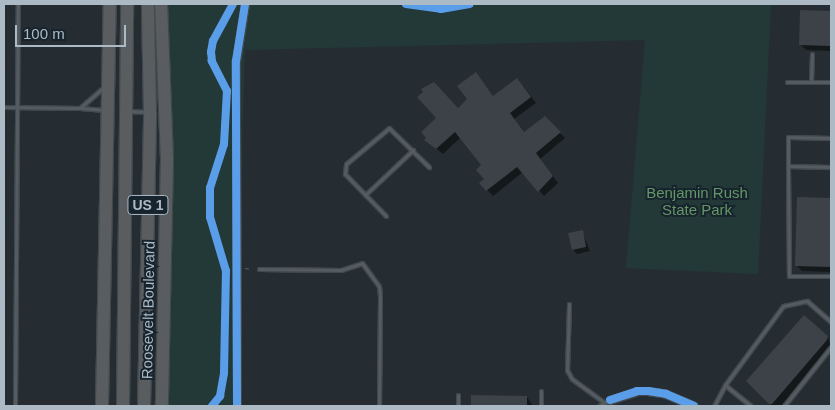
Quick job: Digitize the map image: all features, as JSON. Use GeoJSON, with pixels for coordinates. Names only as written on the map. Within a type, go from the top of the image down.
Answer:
{"type":"FeatureCollection","features":[{"type":"Feature","properties":{"kind":"highway","name":"US 1"},"geometry":{"type":"LineString","coordinates":[[102,406],[111,111],[108,84],[110,4]]}},
{"type":"Feature","properties":{"kind":"highway","name":"Roosevelt Boulevard"},"geometry":{"type":"LineString","coordinates":[[123,406],[127,4]]}},
{"type":"Feature","properties":{"kind":"highway","name":"Roosevelt Boulevard"},"geometry":{"type":"LineString","coordinates":[[144,406],[150,112],[148,4]]}},
{"type":"Feature","properties":{"kind":"highway","name":"Roosevelt Boulevard"},"geometry":{"type":"LineString","coordinates":[[161,4],[167,158],[162,406]]}},
{"type":"Feature","properties":{"kind":"street"},"geometry":{"type":"LineString","coordinates":[[237,406],[236,61],[244,4]]}},
{"type":"Feature","properties":{"kind":"street"},"geometry":{"type":"LineString","coordinates":[[607,401],[637,391],[648,391],[666,394],[694,406]]}},
{"type":"Feature","properties":{"kind":"lane"},"geometry":{"type":"LineString","coordinates":[[15,406],[20,107],[18,4]]}},
{"type":"Feature","properties":{"kind":"lane"},"geometry":{"type":"LineString","coordinates":[[811,82],[812,54]]}},
{"type":"Feature","properties":{"kind":"lane"},"geometry":{"type":"LineString","coordinates":[[787,82],[831,82]]}},
{"type":"Feature","properties":{"kind":"lane"},"geometry":{"type":"LineString","coordinates":[[80,108],[108,84]]}},
{"type":"Feature","properties":{"kind":"lane"},"geometry":{"type":"LineString","coordinates":[[4,107],[80,108],[111,111]]}},
{"type":"Feature","properties":{"kind":"lane"},"geometry":{"type":"LineString","coordinates":[[125,111],[150,112]]}},
{"type":"Feature","properties":{"kind":"lane"},"geometry":{"type":"LineString","coordinates":[[386,216],[345,174],[346,164],[389,128],[429,167]]}},
{"type":"Feature","properties":{"kind":"lane"},"geometry":{"type":"LineString","coordinates":[[831,138],[788,137],[789,276],[831,276]]}},
{"type":"Feature","properties":{"kind":"lane"},"geometry":{"type":"LineString","coordinates":[[365,194],[413,150]]}},
{"type":"Feature","properties":{"kind":"lane"},"geometry":{"type":"LineString","coordinates":[[788,166],[831,167]]}},
{"type":"Feature","properties":{"kind":"lane"},"geometry":{"type":"LineString","coordinates":[[259,269],[341,270],[362,263],[379,286],[379,406]]}},
{"type":"Feature","properties":{"kind":"lane"},"geometry":{"type":"LineString","coordinates":[[714,406],[725,385],[783,306],[807,301],[831,322]]}},
{"type":"Feature","properties":{"kind":"lane"},"geometry":{"type":"LineString","coordinates":[[569,304],[567,370],[572,379],[607,401],[599,406]]}},
{"type":"Feature","properties":{"kind":"lane"},"geometry":{"type":"LineString","coordinates":[[784,406],[831,347]]}},
{"type":"Feature","properties":{"kind":"lane"},"geometry":{"type":"LineString","coordinates":[[725,385],[751,406]]}},
{"type":"Feature","properties":{"kind":"lane"},"geometry":{"type":"LineString","coordinates":[[541,406],[542,391]]}},
{"type":"Feature","properties":{"kind":"lane"},"geometry":{"type":"LineString","coordinates":[[458,395],[458,406]]}},
{"type":"Feature","properties":{"kind":"path"},"geometry":{"type":"LineString","coordinates":[[242,268],[259,269]]}},
{"type":"Feature","properties":{"kind":"green space","name":"Benjamin Rush State Park"},"geometry":{"type":"Polygon","coordinates":[[[164,4],[771,4],[758,274],[626,268],[645,40],[245,50],[234,406],[169,406],[164,4]]]}},
{"type":"Feature","properties":{"kind":"building"},"geometry":{"type":"Polygon","coordinates":[[[800,10],[831,11],[831,46],[799,45],[800,10]]]}},
{"type":"Feature","properties":{"kind":"building"},"geometry":{"type":"Polygon","coordinates":[[[476,72],[493,96],[517,78],[531,97],[510,113],[524,132],[545,116],[561,132],[536,153],[553,176],[538,192],[517,167],[486,191],[479,183],[484,179],[476,170],[481,165],[455,132],[436,149],[424,140],[426,138],[421,132],[436,118],[417,97],[423,92],[421,89],[434,82],[458,108],[467,99],[457,86],[476,72]]]}},
{"type":"Feature","properties":{"kind":"building"},"geometry":{"type":"Polygon","coordinates":[[[797,197],[831,198],[831,267],[795,266],[797,197]]]}},
{"type":"Feature","properties":{"kind":"building"},"geometry":{"type":"Polygon","coordinates":[[[583,230],[586,247],[572,250],[568,233],[583,230]]]}},
{"type":"Feature","properties":{"kind":"building"},"geometry":{"type":"Polygon","coordinates":[[[804,315],[828,336],[827,340],[772,404],[769,404],[746,381],[804,315]]]}},
{"type":"Feature","properties":{"kind":"building"},"geometry":{"type":"Polygon","coordinates":[[[471,395],[527,396],[527,406],[471,406],[471,395]]]}},
{"type":"Feature","properties":{"kind":"cycle path"},"geometry":{"type":"LineString","coordinates":[[212,406],[220,396],[224,373],[226,271],[210,217],[210,188],[224,144],[227,91],[212,61],[211,52],[213,41],[233,4]]}},
{"type":"Feature","properties":{"kind":"cycle path"},"geometry":{"type":"LineString","coordinates":[[237,406],[236,61],[245,4]]}},
{"type":"Feature","properties":{"kind":"cycle path"},"geometry":{"type":"LineString","coordinates":[[406,4],[441,9],[470,4]]}},
{"type":"Feature","properties":{"kind":"cycle path"},"geometry":{"type":"LineString","coordinates":[[610,400],[637,391],[648,391],[666,394],[694,406]]}}]}
